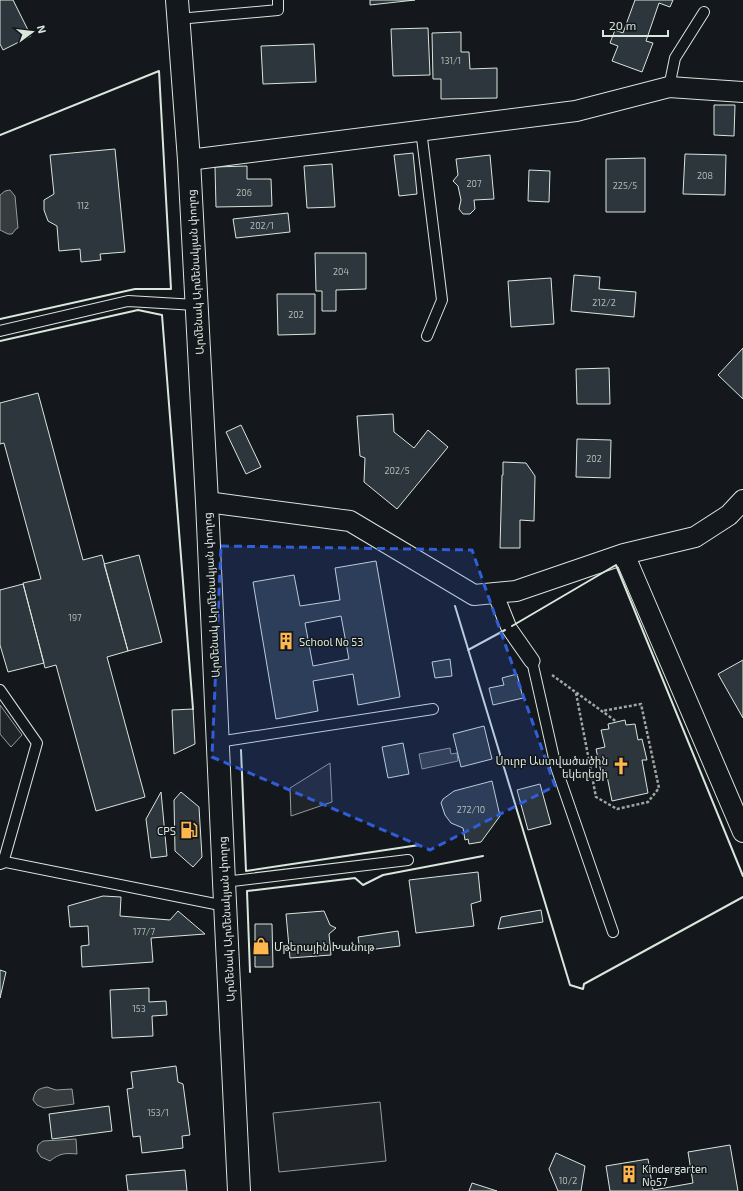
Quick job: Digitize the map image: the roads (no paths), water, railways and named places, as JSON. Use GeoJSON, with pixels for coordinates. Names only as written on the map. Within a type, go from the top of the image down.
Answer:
{"type":"FeatureCollection","features":[{"type":"Feature","properties":{"kind":"main road","name":"Արմենակ Արմենակյան փողոց"},"geometry":{"type":"LineString","coordinates":[[178,10],[189,160],[207,502],[239,1191]]}},
{"type":"Feature","properties":{"kind":"street"},"geometry":{"type":"LineString","coordinates":[[189,160],[576,110],[669,87],[743,92]]}},
{"type":"Feature","properties":{"kind":"street"},"geometry":{"type":"LineString","coordinates":[[207,502],[350,521],[474,595],[516,591],[624,554],[695,537],[729,515],[743,500]]}},
{"type":"Feature","properties":{"kind":"street"},"geometry":{"type":"LineString","coordinates":[[624,554],[743,832]]}},
{"type":"Feature","properties":{"kind":"street"},"geometry":{"type":"LineString","coordinates":[[495,593],[509,628],[532,661]]}},
{"type":"Feature","properties":{"kind":"lane"},"geometry":{"type":"LineString","coordinates":[[178,10],[278,10],[278,0]]}},
{"type":"Feature","properties":{"kind":"lane"},"geometry":{"type":"LineString","coordinates":[[669,87],[675,58],[704,12]]}},
{"type":"Feature","properties":{"kind":"lane"},"geometry":{"type":"LineString","coordinates":[[421,130],[442,300],[427,336]]}},
{"type":"Feature","properties":{"kind":"lane"},"geometry":{"type":"LineString","coordinates":[[0,331],[128,301],[196,305]]}},
{"type":"Feature","properties":{"kind":"lane"},"geometry":{"type":"LineString","coordinates":[[532,661],[556,767],[613,932]]}},
{"type":"Feature","properties":{"kind":"lane"},"geometry":{"type":"LineString","coordinates":[[0,690],[38,744],[1,862],[225,906]]}},
{"type":"Feature","properties":{"kind":"lane"},"geometry":{"type":"LineString","coordinates":[[218,742],[433,709]]}},
{"type":"Feature","properties":{"kind":"lane"},"geometry":{"type":"LineString","coordinates":[[224,882],[408,860]]}},
{"type":"Feature","properties":{"kind":"place","name":"School No 53"},"geometry":{"type":"Point","coordinates":[286,641]}},
{"type":"Feature","properties":{"kind":"place","name":"Սուրբ Աստվածածին եկեղեցի"},"geometry":{"type":"Point","coordinates":[621,766]}},
{"type":"Feature","properties":{"kind":"place","name":"CPS"},"geometry":{"type":"Point","coordinates":[189,830]}},
{"type":"Feature","properties":{"kind":"place","name":"Մթերային Խանութ"},"geometry":{"type":"Point","coordinates":[261,946]}},
{"type":"Feature","properties":{"kind":"place","name":"Kindergarten No57"},"geometry":{"type":"Point","coordinates":[629,1174]}}]}
